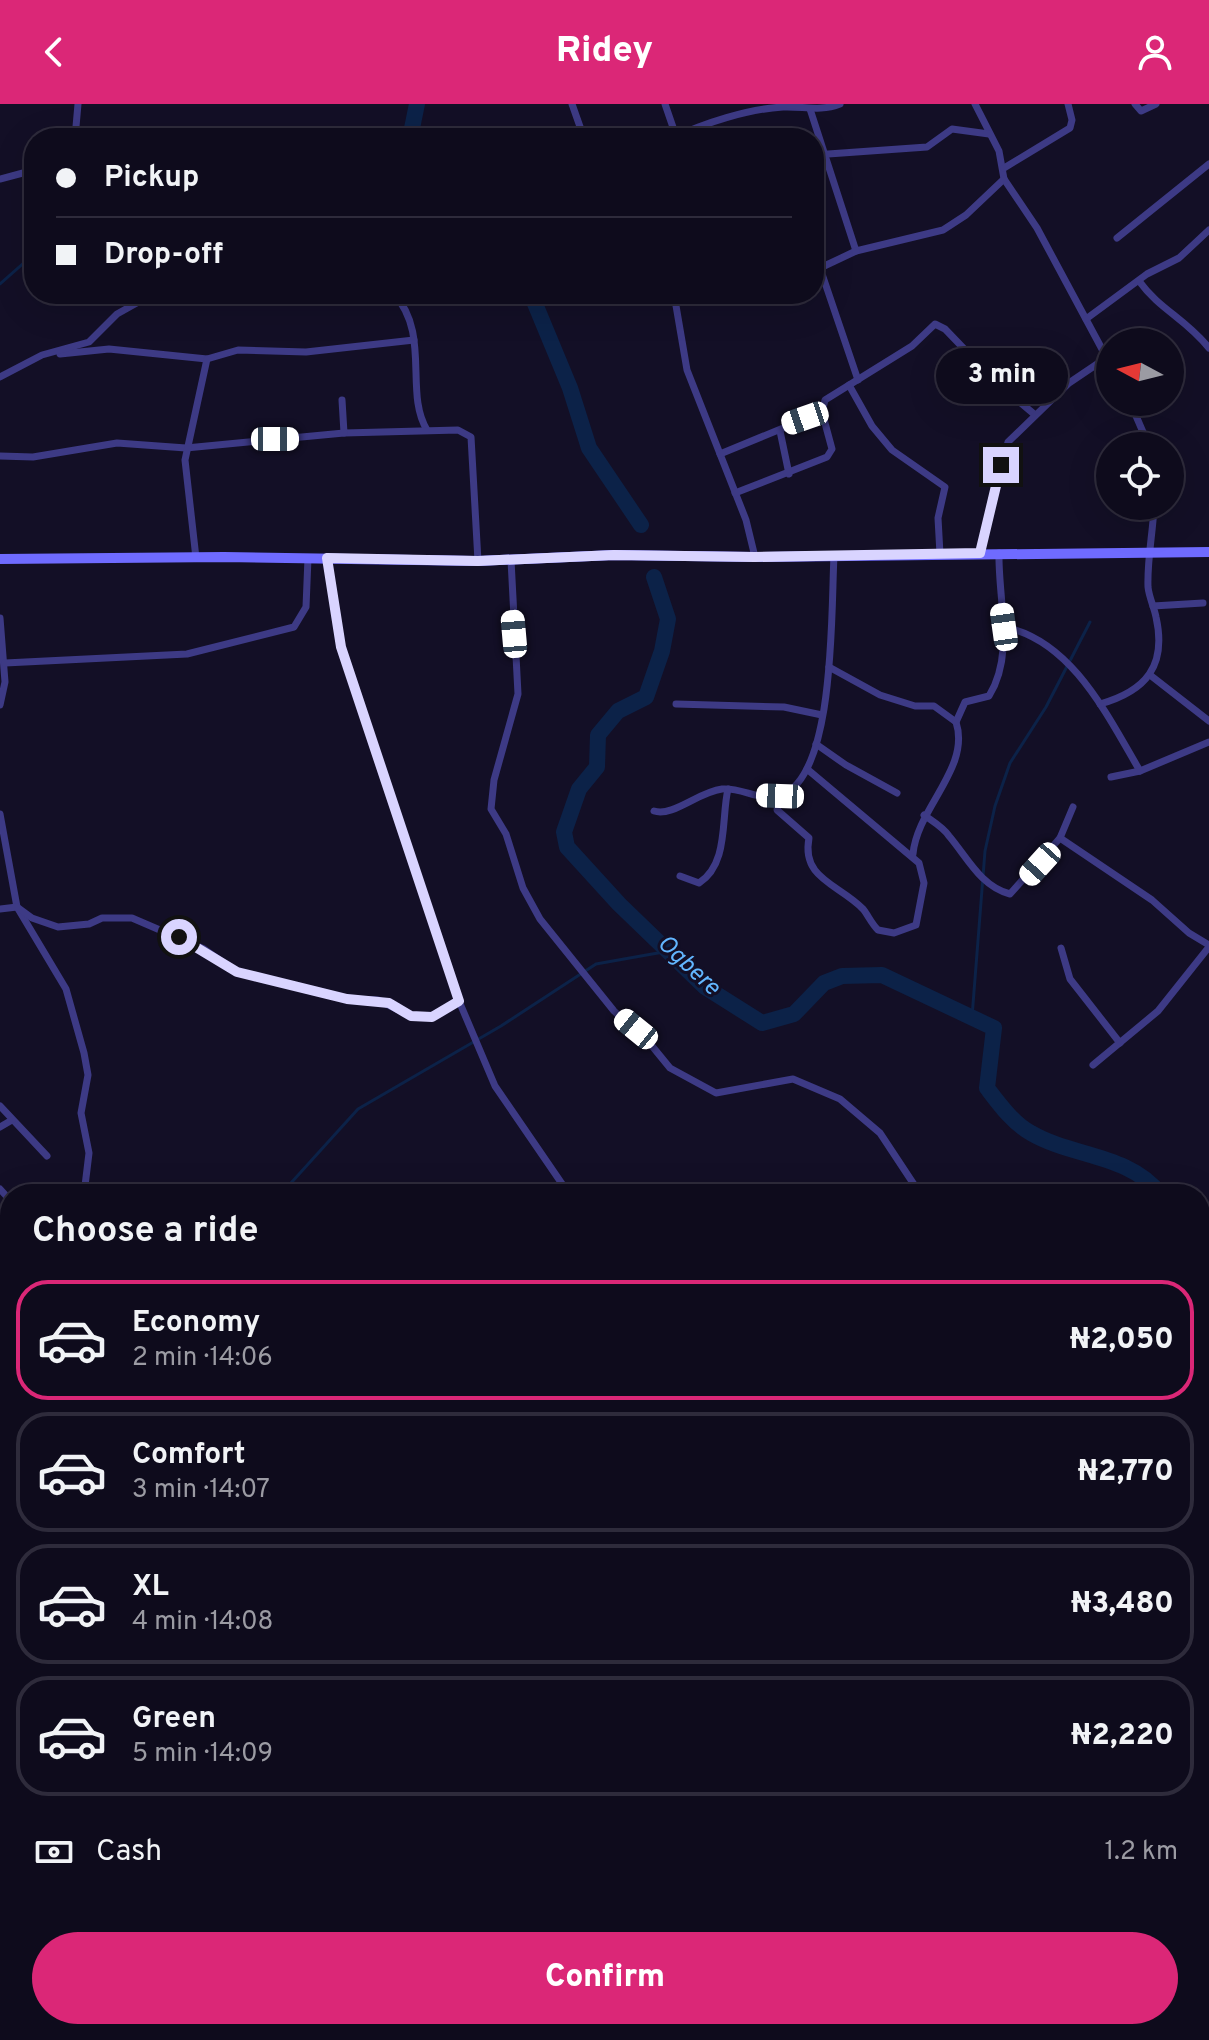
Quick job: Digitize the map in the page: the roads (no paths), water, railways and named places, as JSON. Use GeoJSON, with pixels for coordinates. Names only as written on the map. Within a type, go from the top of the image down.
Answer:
{"type":"FeatureCollection","features":[{"type":"Feature","properties":{"kind":"main road"},"geometry":{"type":"LineString","coordinates":[[0,559],[478,561],[614,555],[755,557],[1209,552]]}},
{"type":"Feature","properties":{"kind":"street"},"geometry":{"type":"LineString","coordinates":[[76,128],[78,104]]}},
{"type":"Feature","properties":{"kind":"street"},"geometry":{"type":"LineString","coordinates":[[572,104],[580,128]]}},
{"type":"Feature","properties":{"kind":"street"},"geometry":{"type":"LineString","coordinates":[[665,104],[672,128]]}},
{"type":"Feature","properties":{"kind":"street"},"geometry":{"type":"LineString","coordinates":[[702,128],[749,113],[784,107],[810,109],[840,104]]}},
{"type":"Feature","properties":{"kind":"street"},"geometry":{"type":"LineString","coordinates":[[975,104],[1004,168],[1004,179],[1037,228],[1096,338]]}},
{"type":"Feature","properties":{"kind":"street"},"geometry":{"type":"LineString","coordinates":[[1004,168],[1070,128],[1072,120],[1068,104]]}},
{"type":"Feature","properties":{"kind":"street"},"geometry":{"type":"LineString","coordinates":[[1135,104],[1141,111],[1156,104]]}},
{"type":"Feature","properties":{"kind":"street"},"geometry":{"type":"LineString","coordinates":[[810,109],[816,128]]}},
{"type":"Feature","properties":{"kind":"street"},"geometry":{"type":"LineString","coordinates":[[824,153],[927,147],[952,129],[989,134]]}},
{"type":"Feature","properties":{"kind":"street"},"geometry":{"type":"LineString","coordinates":[[824,156],[856,251]]}},
{"type":"Feature","properties":{"kind":"street"},"geometry":{"type":"LineString","coordinates":[[1117,238],[1209,164]]}},
{"type":"Feature","properties":{"kind":"street"},"geometry":{"type":"LineString","coordinates":[[0,179],[24,173]]}},
{"type":"Feature","properties":{"kind":"street"},"geometry":{"type":"LineString","coordinates":[[824,266],[856,251],[943,230],[966,215],[1004,179]]}},
{"type":"Feature","properties":{"kind":"street"},"geometry":{"type":"LineString","coordinates":[[1086,319],[1139,281],[1179,258],[1209,230]]}},
{"type":"Feature","properties":{"kind":"street"},"geometry":{"type":"LineString","coordinates":[[824,280],[858,380]]}},
{"type":"Feature","properties":{"kind":"street"},"geometry":{"type":"LineString","coordinates":[[1139,281],[1156,304],[1176,312],[1209,348]]}},
{"type":"Feature","properties":{"kind":"street"},"geometry":{"type":"LineString","coordinates":[[0,377],[42,355],[89,342],[117,314],[135,304]]}},
{"type":"Feature","properties":{"kind":"street"},"geometry":{"type":"LineString","coordinates":[[403,304],[409,311],[421,412],[427,430]]}},
{"type":"Feature","properties":{"kind":"street"},"geometry":{"type":"LineString","coordinates":[[676,304],[687,370],[735,493],[755,557]]}},
{"type":"Feature","properties":{"kind":"street"},"geometry":{"type":"LineString","coordinates":[[735,493],[821,462],[832,449],[822,412],[825,400],[912,346],[935,324],[940,325],[996,382],[1034,414]]}},
{"type":"Feature","properties":{"kind":"street"},"geometry":{"type":"LineString","coordinates":[[42,355],[109,349],[207,359],[238,350],[345,350],[414,340]]}},
{"type":"Feature","properties":{"kind":"street"},"geometry":{"type":"LineString","coordinates":[[196,558],[186,448],[207,359]]}},
{"type":"Feature","properties":{"kind":"street"},"geometry":{"type":"LineString","coordinates":[[980,553],[1008,442],[1034,414],[1096,370]]}},
{"type":"Feature","properties":{"kind":"street"},"geometry":{"type":"LineString","coordinates":[[849,385],[872,426],[892,450],[945,487],[938,518],[940,554]]}},
{"type":"Feature","properties":{"kind":"street"},"geometry":{"type":"LineString","coordinates":[[342,400],[344,433]]}},
{"type":"Feature","properties":{"kind":"street"},"geometry":{"type":"LineString","coordinates":[[720,454],[822,412]]}},
{"type":"Feature","properties":{"kind":"street"},"geometry":{"type":"LineString","coordinates":[[0,456],[33,457],[117,443],[186,448],[344,433],[458,430],[471,437],[478,561]]}},
{"type":"Feature","properties":{"kind":"street"},"geometry":{"type":"LineString","coordinates":[[780,431],[789,474]]}},
{"type":"Feature","properties":{"kind":"street"},"geometry":{"type":"LineString","coordinates":[[1100,704],[1123,698],[1150,675],[1159,656],[1153,606],[1148,592],[1152,520]]}},
{"type":"Feature","properties":{"kind":"street"},"geometry":{"type":"LineString","coordinates":[[913,854],[924,815],[956,757],[959,743],[956,722],[965,702],[986,698],[994,688],[1004,627],[999,553]]}},
{"type":"Feature","properties":{"kind":"street"},"geometry":{"type":"LineString","coordinates":[[654,811],[662,814],[696,795],[728,789],[780,796],[799,785],[816,744],[822,715],[829,667],[834,556]]}},
{"type":"Feature","properties":{"kind":"street"},"geometry":{"type":"LineString","coordinates":[[5,663],[187,654],[294,627],[306,607],[308,558]]}},
{"type":"Feature","properties":{"kind":"street"},"geometry":{"type":"LineString","coordinates":[[327,558],[341,647],[459,1001],[495,1086],[562,1184]]}},
{"type":"Feature","properties":{"kind":"street"},"geometry":{"type":"LineString","coordinates":[[511,560],[518,694],[494,780],[491,809],[506,834],[523,888],[540,919],[614,1011],[652,1046],[670,1068],[716,1093],[793,1079],[840,1099],[880,1133],[914,1184]]}},
{"type":"Feature","properties":{"kind":"street"},"geometry":{"type":"LineString","coordinates":[[1153,606],[1203,603]]}},
{"type":"Feature","properties":{"kind":"street"},"geometry":{"type":"LineString","coordinates":[[0,618],[5,663],[0,705]]}},
{"type":"Feature","properties":{"kind":"street"},"geometry":{"type":"LineString","coordinates":[[1004,627],[1034,635],[1080,678],[1100,704],[1140,771]]}},
{"type":"Feature","properties":{"kind":"street"},"geometry":{"type":"LineString","coordinates":[[829,667],[880,695],[915,706],[934,706],[956,722]]}},
{"type":"Feature","properties":{"kind":"street"},"geometry":{"type":"LineString","coordinates":[[1150,675],[1209,721]]}},
{"type":"Feature","properties":{"kind":"street"},"geometry":{"type":"LineString","coordinates":[[676,704],[784,707],[822,715]]}},
{"type":"Feature","properties":{"kind":"street"},"geometry":{"type":"LineString","coordinates":[[1111,777],[1140,771],[1209,742]]}},
{"type":"Feature","properties":{"kind":"street"},"geometry":{"type":"LineString","coordinates":[[816,744],[846,765],[897,793]]}},
{"type":"Feature","properties":{"kind":"street"},"geometry":{"type":"LineString","coordinates":[[780,796],[777,810],[809,838],[806,851],[815,874],[863,909],[878,930],[894,933],[919,922],[924,883],[913,854],[807,769]]}},
{"type":"Feature","properties":{"kind":"street"},"geometry":{"type":"LineString","coordinates":[[680,876],[699,883],[717,857],[724,834],[728,789]]}},
{"type":"Feature","properties":{"kind":"street"},"geometry":{"type":"LineString","coordinates":[[924,815],[948,834],[976,871],[998,891],[1010,894],[1060,838],[1073,807]]}},
{"type":"Feature","properties":{"kind":"street"},"geometry":{"type":"LineString","coordinates":[[0,814],[17,907],[66,989],[84,1053],[88,1075],[81,1113],[89,1153],[85,1184]]}},
{"type":"Feature","properties":{"kind":"street"},"geometry":{"type":"LineString","coordinates":[[1060,838],[1152,900],[1189,933],[1209,946],[1158,1011],[1093,1065]]}},
{"type":"Feature","properties":{"kind":"street"},"geometry":{"type":"LineString","coordinates":[[0,909],[17,907],[32,918],[58,927],[89,924],[102,918],[132,918],[204,949],[237,972],[347,999],[389,1003],[411,1016],[432,1017],[459,1001]]}},
{"type":"Feature","properties":{"kind":"street"},"geometry":{"type":"LineString","coordinates":[[1061,948],[1070,979],[1120,1043]]}},
{"type":"Feature","properties":{"kind":"street"},"geometry":{"type":"LineString","coordinates":[[0,1106],[47,1156]]}},
{"type":"Feature","properties":{"kind":"street"},"geometry":{"type":"LineString","coordinates":[[0,1127],[12,1120]]}},
{"type":"Feature","properties":{"kind":"waterway","name":"Ogbere"},"geometry":{"type":"LineString","coordinates":[[412,128],[417,104]]}},
{"type":"Feature","properties":{"kind":"waterway"},"geometry":{"type":"LineString","coordinates":[[0,284],[24,263]]}},
{"type":"Feature","properties":{"kind":"waterway","name":"Ogbere"},"geometry":{"type":"LineString","coordinates":[[535,304],[570,388],[589,448],[641,525]]}},
{"type":"Feature","properties":{"kind":"waterway","name":"Ogbere"},"geometry":{"type":"LineString","coordinates":[[654,577],[668,619],[662,651],[646,697],[618,711],[598,735],[597,767],[579,789],[564,832],[567,847],[619,904],[705,987],[762,1023],[794,1014],[824,983],[842,976],[882,975],[994,1028],[987,1088],[1013,1119],[1024,1129],[1047,1141],[1116,1163],[1150,1184]]}},
{"type":"Feature","properties":{"kind":"waterway"},"geometry":{"type":"LineString","coordinates":[[972,1017],[985,851],[995,806],[1010,763],[1046,707],[1090,622]]}},
{"type":"Feature","properties":{"kind":"waterway"},"geometry":{"type":"LineString","coordinates":[[290,1184],[358,1109],[501,1026],[596,964],[669,951]]}}]}
